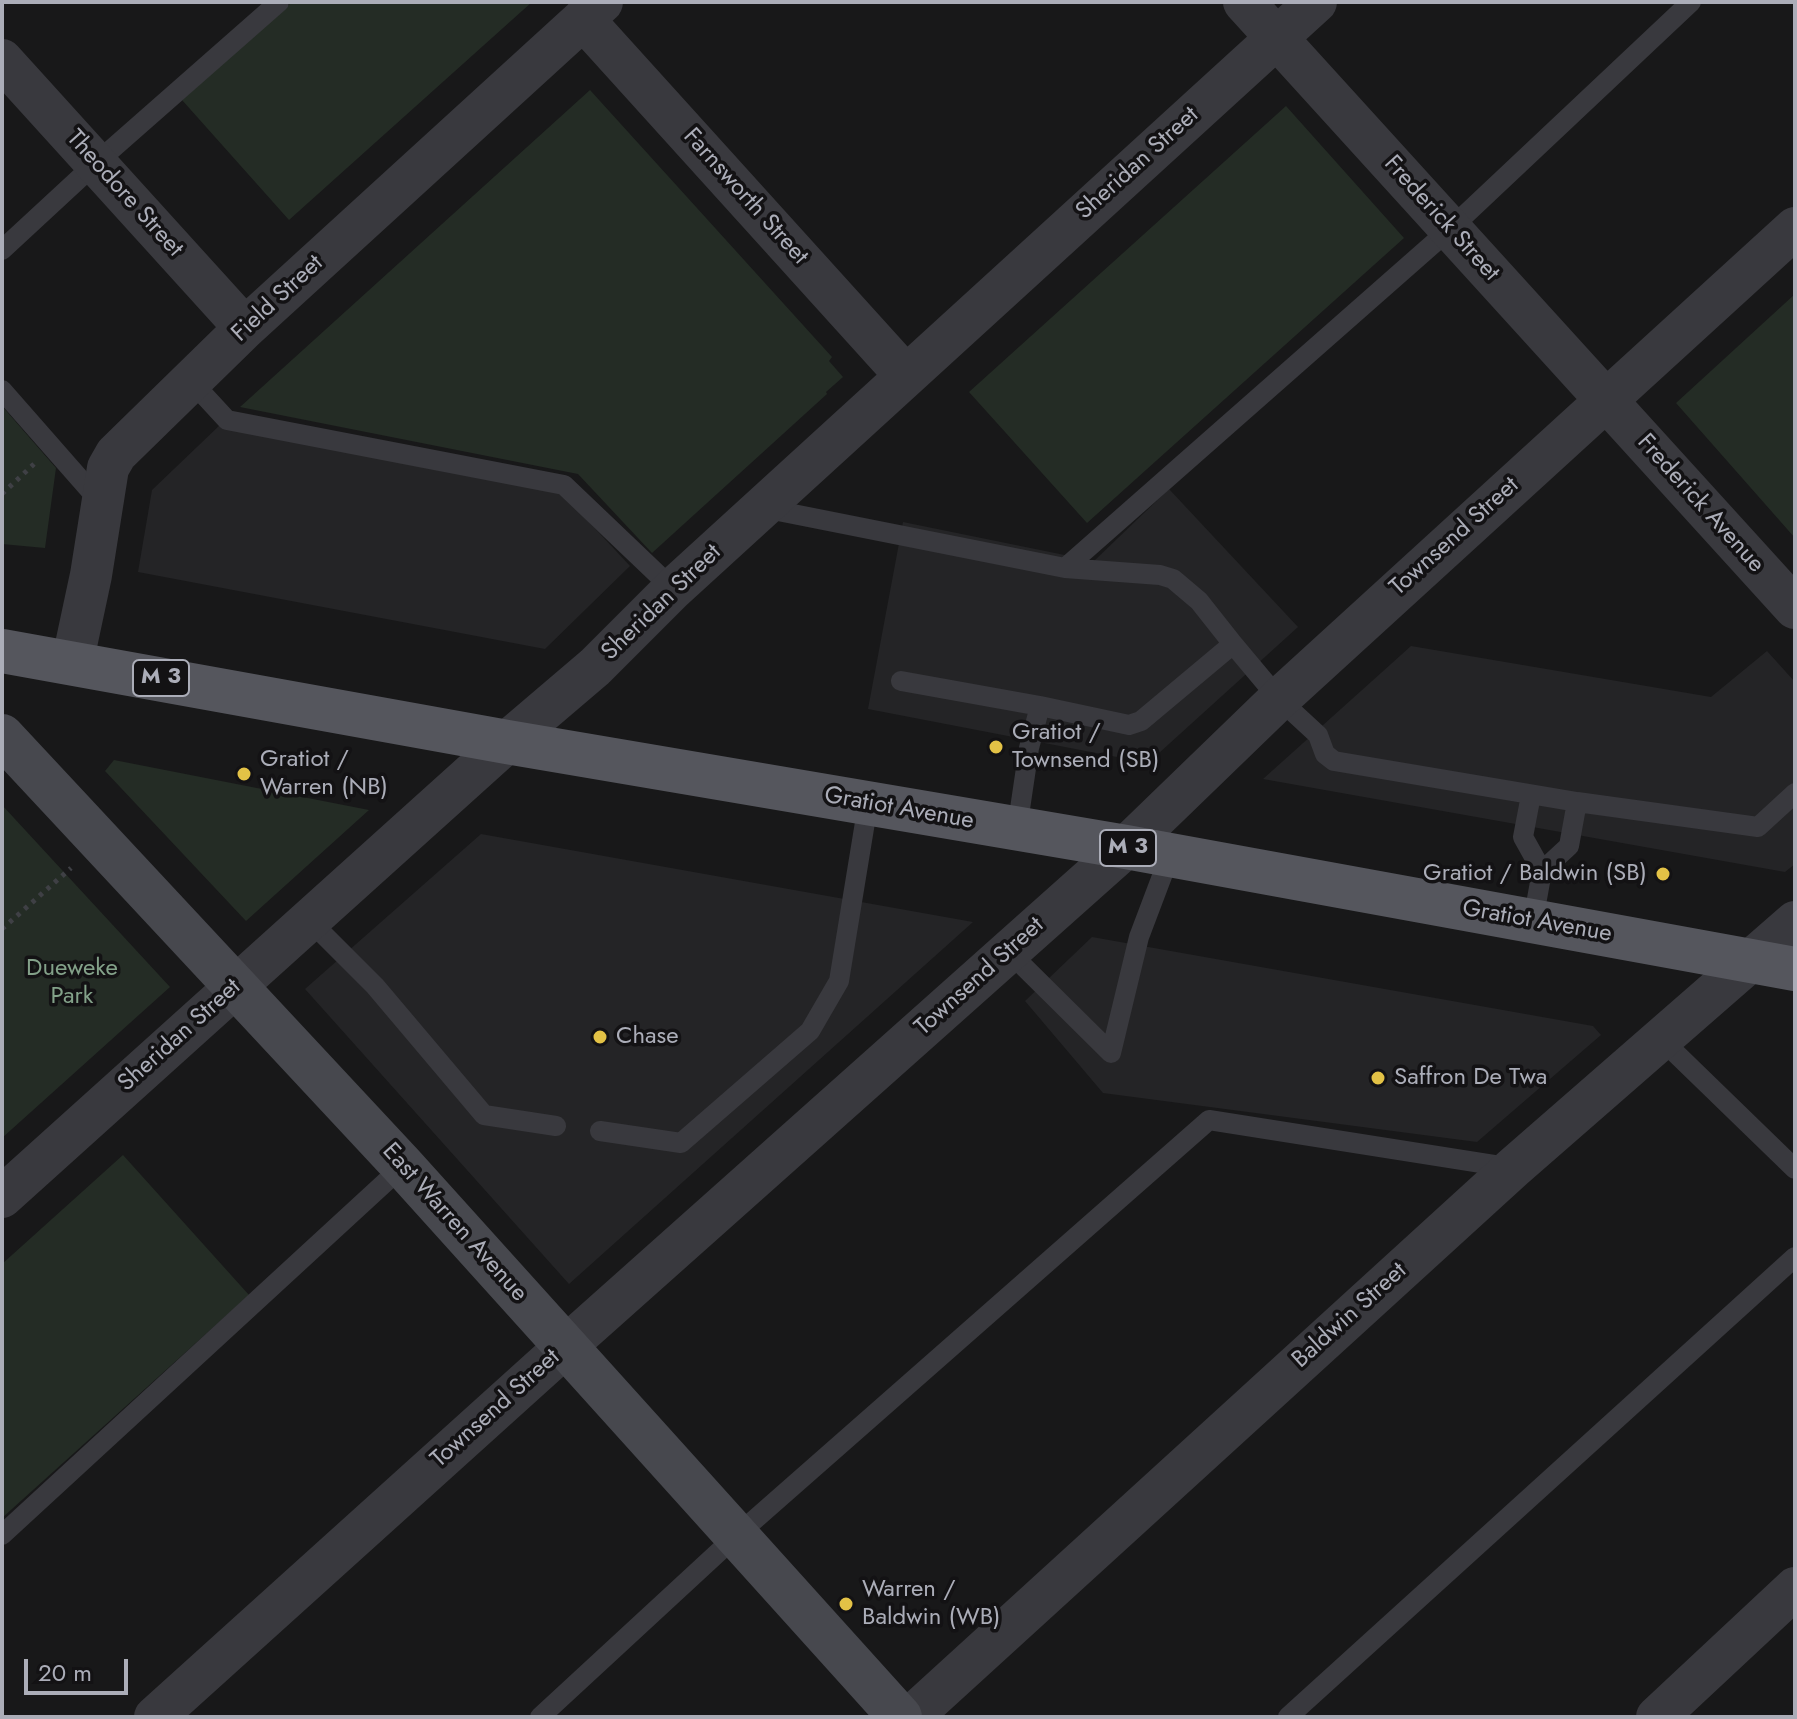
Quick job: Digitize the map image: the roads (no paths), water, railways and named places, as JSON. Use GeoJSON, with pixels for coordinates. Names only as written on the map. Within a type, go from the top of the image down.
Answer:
{"type":"FeatureCollection","features":[{"type":"Feature","properties":{"kind":"main road","name":"Gratiot Avenue"},"geometry":{"type":"LineString","coordinates":[[2,651],[507,742],[1126,847],[1795,969]]}},
{"type":"Feature","properties":{"kind":"main road","name":"East Warren Avenue"},"geometry":{"type":"LineString","coordinates":[[2,736],[403,1166],[900,1717]]}},
{"type":"Feature","properties":{"kind":"street"},"geometry":{"type":"LineString","coordinates":[[1244,2],[1276,38]]}},
{"type":"Feature","properties":{"kind":"street","name":"Sheridan Street"},"geometry":{"type":"LineString","coordinates":[[2,1197],[507,742],[595,667],[673,589],[1316,2]]}},
{"type":"Feature","properties":{"kind":"street","name":"Field Street"},"geometry":{"type":"LineString","coordinates":[[72,664],[91,575],[108,468],[116,454],[245,328],[592,10]]}},
{"type":"Feature","properties":{"kind":"street","name":"Farnsworth Street"},"geometry":{"type":"LineString","coordinates":[[592,10],[906,376]]}},
{"type":"Feature","properties":{"kind":"street","name":"Frederick Street"},"geometry":{"type":"LineString","coordinates":[[1276,38],[1606,400]]}},
{"type":"Feature","properties":{"kind":"street","name":"Theodore Street"},"geometry":{"type":"LineString","coordinates":[[2,60],[245,328]]}},
{"type":"Feature","properties":{"kind":"street","name":"Townsend Street"},"geometry":{"type":"LineString","coordinates":[[155,1717],[1126,847],[1279,699],[1795,228]]}},
{"type":"Feature","properties":{"kind":"street","name":"Frederick Avenue"},"geometry":{"type":"LineString","coordinates":[[1606,400],[1789,590]]}},
{"type":"Feature","properties":{"kind":"street","name":"Baldwin Street"},"geometry":{"type":"LineString","coordinates":[[911,1717],[1513,1168],[1795,922]]}},
{"type":"Feature","properties":{"kind":"street"},"geometry":{"type":"LineString","coordinates":[[1657,1717],[1795,1588]]}},
{"type":"Feature","properties":{"kind":"lane"},"geometry":{"type":"LineString","coordinates":[[2,250],[279,2]]}},
{"type":"Feature","properties":{"kind":"lane"},"geometry":{"type":"LineString","coordinates":[[1065,568],[1450,229],[1691,2]]}},
{"type":"Feature","properties":{"kind":"lane"},"geometry":{"type":"LineString","coordinates":[[191,381],[227,420],[564,485],[673,589]]}},
{"type":"Feature","properties":{"kind":"lane"},"geometry":{"type":"LineString","coordinates":[[2,390],[102,504]]}},
{"type":"Feature","properties":{"kind":"lane"},"geometry":{"type":"LineString","coordinates":[[762,507],[1065,568],[1160,575],[1173,579],[1199,601],[1279,699],[1318,735],[1325,754],[1334,761],[1531,795],[1758,827],[1795,793]]}},
{"type":"Feature","properties":{"kind":"lane"},"geometry":{"type":"LineString","coordinates":[[901,681],[1129,725],[1141,721],[1233,644]]}},
{"type":"Feature","properties":{"kind":"lane"},"geometry":{"type":"LineString","coordinates":[[1017,829],[1029,748],[1040,706]]}},
{"type":"Feature","properties":{"kind":"lane"},"geometry":{"type":"LineString","coordinates":[[1531,795],[1523,837],[1542,871]]}},
{"type":"Feature","properties":{"kind":"lane"},"geometry":{"type":"LineString","coordinates":[[1533,921],[1542,871],[1569,846],[1577,802]]}},
{"type":"Feature","properties":{"kind":"lane"},"geometry":{"type":"LineString","coordinates":[[600,1131],[681,1143],[810,1031],[839,981],[868,804]]}},
{"type":"Feature","properties":{"kind":"lane"},"geometry":{"type":"LineString","coordinates":[[1009,952],[1111,1053],[1139,937],[1170,855]]}},
{"type":"Feature","properties":{"kind":"lane"},"geometry":{"type":"LineString","coordinates":[[309,920],[375,986],[484,1115],[556,1126]]}},
{"type":"Feature","properties":{"kind":"lane"},"geometry":{"type":"LineString","coordinates":[[1661,1039],[1795,1169]]}},
{"type":"Feature","properties":{"kind":"lane"},"geometry":{"type":"LineString","coordinates":[[540,1717],[736,1536],[1209,1120],[1513,1168]]}},
{"type":"Feature","properties":{"kind":"lane"},"geometry":{"type":"LineString","coordinates":[[2,1535],[403,1166]]}},
{"type":"Feature","properties":{"kind":"lane"},"geometry":{"type":"LineString","coordinates":[[1288,1717],[1795,1257]]}},
{"type":"Feature","properties":{"kind":"place","name":"Gratiot / Townsend (SB)"},"geometry":{"type":"Point","coordinates":[996,747]}},
{"type":"Feature","properties":{"kind":"place","name":"Gratiot / Warren (NB)"},"geometry":{"type":"Point","coordinates":[244,774]}},
{"type":"Feature","properties":{"kind":"place","name":"Gratiot / Baldwin (SB)"},"geometry":{"type":"Point","coordinates":[1663,874]}},
{"type":"Feature","properties":{"kind":"place","name":"Chase"},"geometry":{"type":"Point","coordinates":[600,1037]}},
{"type":"Feature","properties":{"kind":"place","name":"Saffron De Twa"},"geometry":{"type":"Point","coordinates":[1378,1078]}},
{"type":"Feature","properties":{"kind":"place","name":"Warren / Baldwin (WB)"},"geometry":{"type":"Point","coordinates":[846,1604]}},
{"type":"Feature","properties":{"kind":"park label","name":"Dueweke Park"},"geometry":{"type":"Point","coordinates":[72,983]}}]}
